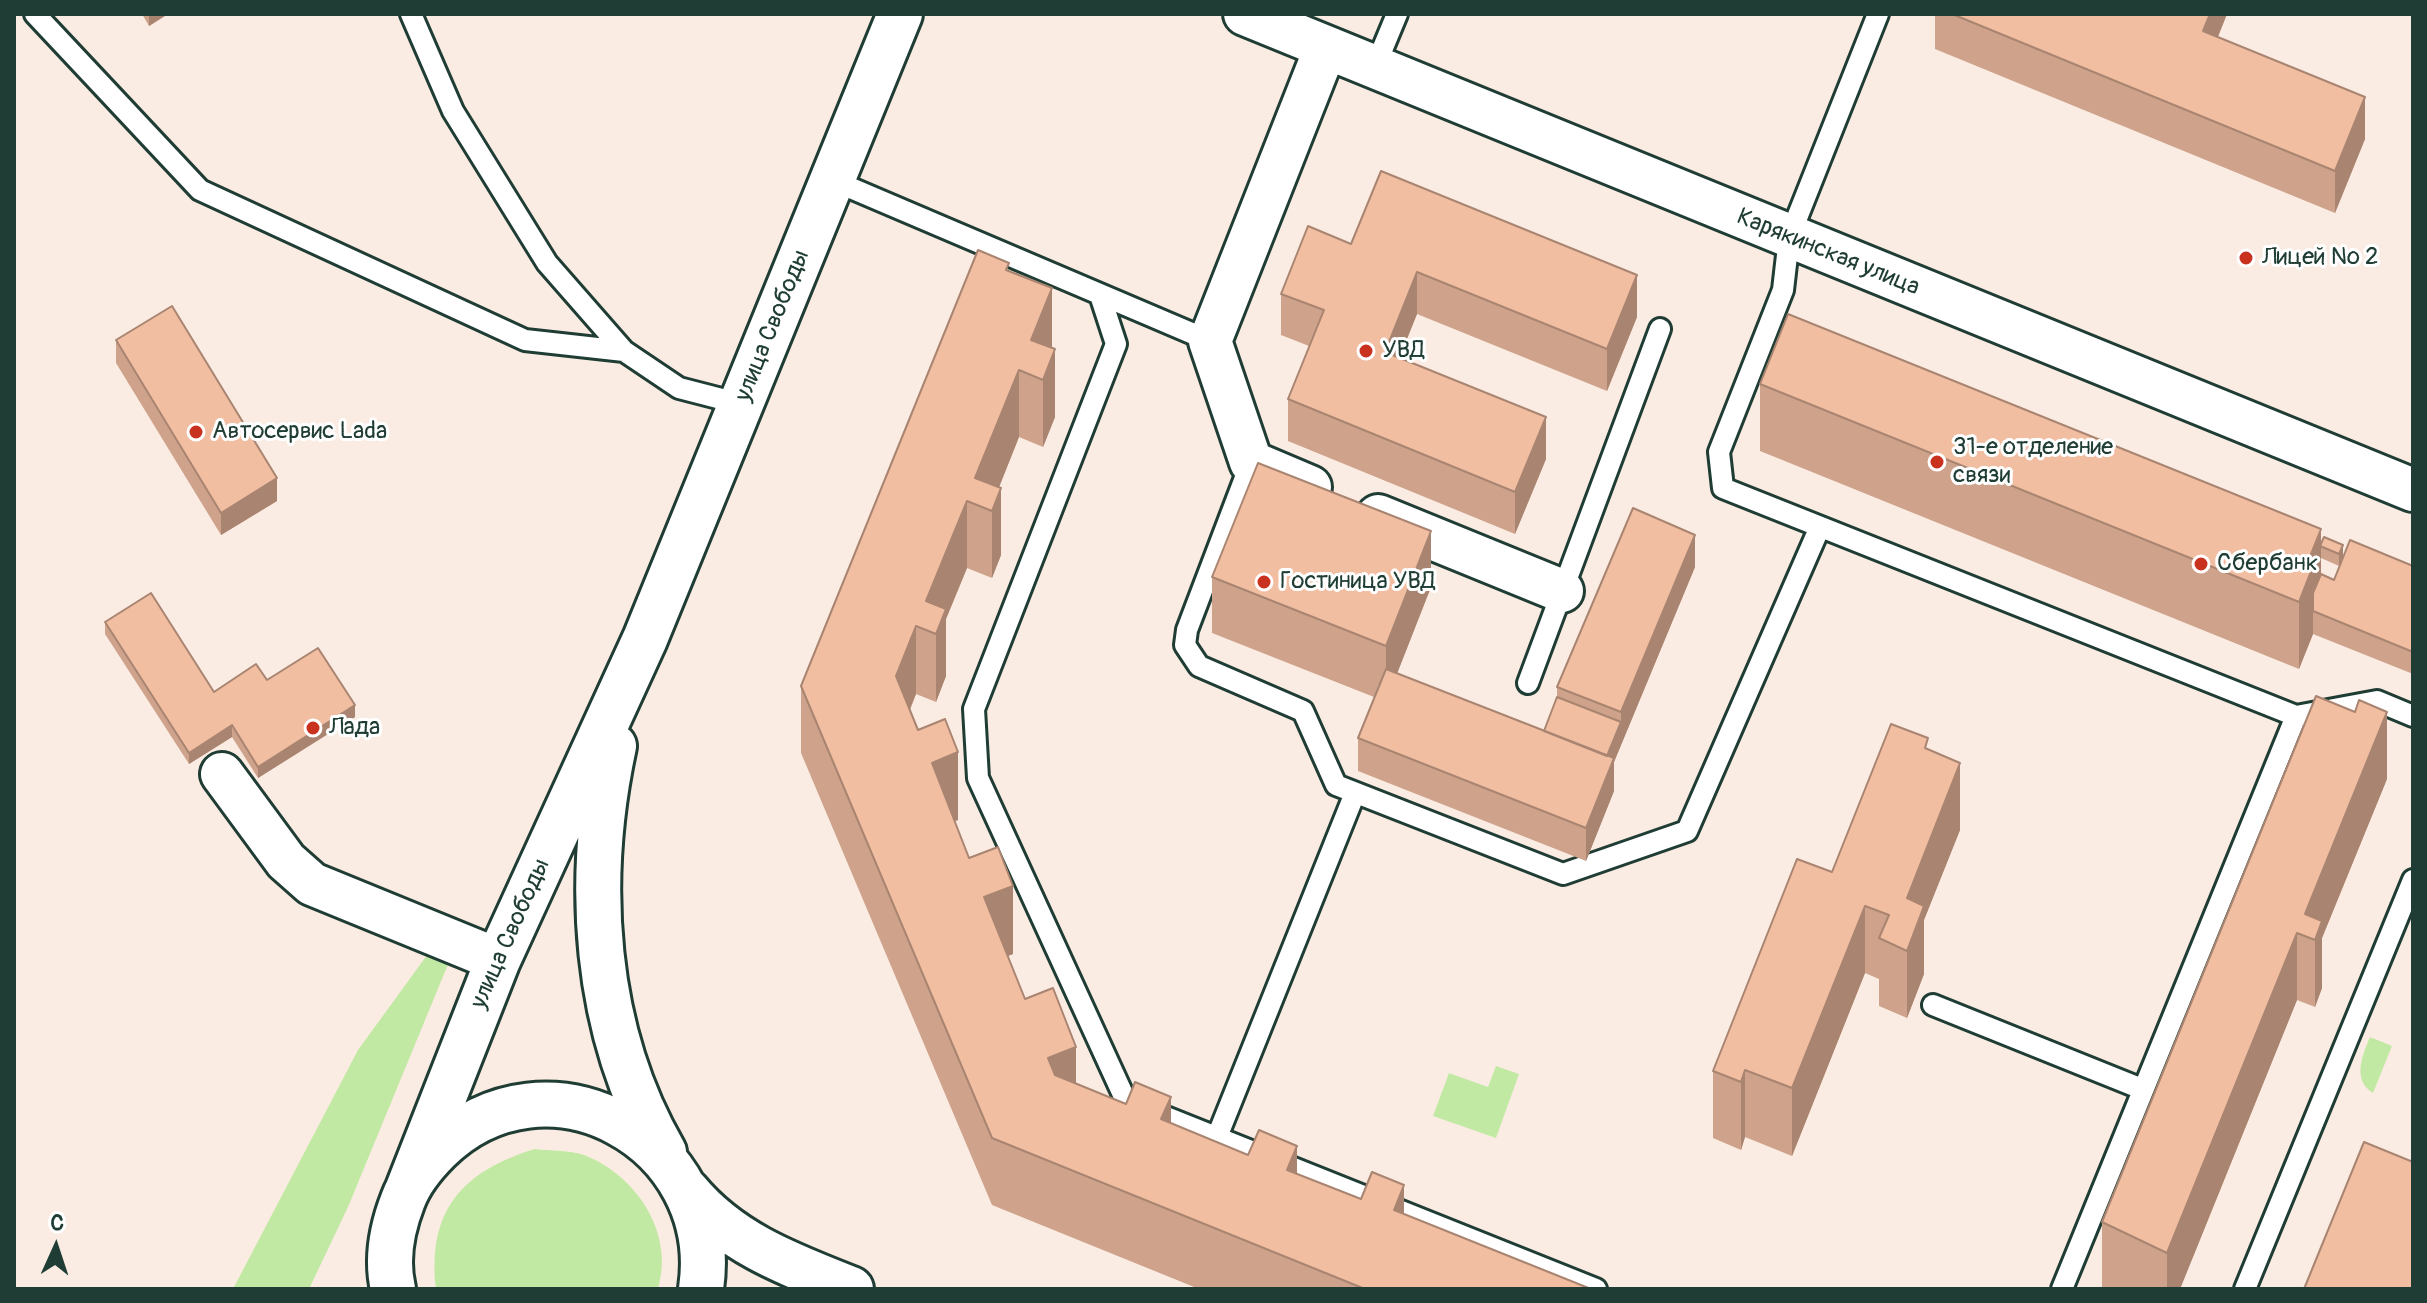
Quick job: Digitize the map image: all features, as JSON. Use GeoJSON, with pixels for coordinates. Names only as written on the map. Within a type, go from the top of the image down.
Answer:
{"type":"FeatureCollection","features":[{"type":"Feature","properties":{"kind":"main road","name":"улица Свободы"},"geometry":{"type":"LineString","coordinates":[[401,1206],[498,960],[645,639],[900,14]]}},
{"type":"Feature","properties":{"kind":"main road","name":"улица Свободы"},"geometry":{"type":"LineString","coordinates":[[645,639],[621,713],[607,781],[599,836],[599,950],[610,1006],[630,1075],[654,1135],[679,1177]]}},
{"type":"Feature","properties":{"kind":"main road"},"geometry":{"type":"LineString","coordinates":[[365,1289],[423,1164],[453,1135],[483,1118],[517,1108],[557,1105],[607,1116],[650,1143],[722,1226],[768,1255],[851,1289]]}},
{"type":"Feature","properties":{"kind":"main road"},"geometry":{"type":"LineString","coordinates":[[679,1177],[698,1218],[703,1250],[701,1289]]}},
{"type":"Feature","properties":{"kind":"main road"},"geometry":{"type":"LineString","coordinates":[[393,1289],[390,1250],[401,1206]]}},
{"type":"Feature","properties":{"kind":"street","name":"Карякинская улица"},"geometry":{"type":"LineString","coordinates":[[1245,14],[1287,22],[1326,47],[2413,490]]}},
{"type":"Feature","properties":{"kind":"street"},"geometry":{"type":"LineString","coordinates":[[1326,47],[1210,341],[1251,462],[1562,591]]}},
{"type":"Feature","properties":{"kind":"street"},"geometry":{"type":"LineString","coordinates":[[222,774],[286,861],[312,884],[498,960]]}},
{"type":"Feature","properties":{"kind":"lane"},"geometry":{"type":"LineString","coordinates":[[35,14],[200,190],[525,340],[624,351]]}},
{"type":"Feature","properties":{"kind":"lane"},"geometry":{"type":"LineString","coordinates":[[411,14],[453,111],[547,263],[624,351],[679,388],[741,404]]}},
{"type":"Feature","properties":{"kind":"lane"},"geometry":{"type":"LineString","coordinates":[[1375,67],[1397,14]]}},
{"type":"Feature","properties":{"kind":"lane"},"geometry":{"type":"LineString","coordinates":[[1878,14],[1789,238],[1783,290],[1719,452],[1723,488],[1819,529],[2296,716],[2377,701],[2413,716]]}},
{"type":"Feature","properties":{"kind":"lane"},"geometry":{"type":"LineString","coordinates":[[832,180],[1210,341]]}},
{"type":"Feature","properties":{"kind":"lane"},"geometry":{"type":"LineString","coordinates":[[1100,295],[1116,344],[974,709],[978,778],[1126,1101],[1596,1289]]}},
{"type":"Feature","properties":{"kind":"lane"},"geometry":{"type":"LineString","coordinates":[[1528,683],[1660,329]]}},
{"type":"Feature","properties":{"kind":"lane"},"geometry":{"type":"LineString","coordinates":[[1251,462],[1187,630],[1185,645],[1199,666],[1303,711],[1336,785],[1563,874],[1687,831],[1819,529]]}},
{"type":"Feature","properties":{"kind":"lane"},"geometry":{"type":"LineString","coordinates":[[2062,1289],[2296,716]]}},
{"type":"Feature","properties":{"kind":"lane"},"geometry":{"type":"LineString","coordinates":[[1217,1137],[1355,793]]}},
{"type":"Feature","properties":{"kind":"lane"},"geometry":{"type":"LineString","coordinates":[[2245,1289],[2413,880]]}},
{"type":"Feature","properties":{"kind":"lane"},"geometry":{"type":"LineString","coordinates":[[1933,1005],[2142,1089]]}},
{"type":"Feature","properties":{"kind":"green space"},"geometry":{"type":"Polygon","coordinates":[[[430,951],[449,962],[348,1207],[309,1289],[233,1289],[358,1050],[430,951]]]}},
{"type":"Feature","properties":{"kind":"green space"},"geometry":{"type":"Polygon","coordinates":[[[2370,1037],[2392,1046],[2373,1093],[2361,1075],[2362,1060],[2370,1037]]]}},
{"type":"Feature","properties":{"kind":"green space"},"geometry":{"type":"Polygon","coordinates":[[[1496,1066],[1519,1074],[1496,1138],[1433,1116],[1449,1073],[1488,1087],[1496,1066]]]}},
{"type":"Feature","properties":{"kind":"green space"},"geometry":{"type":"Polygon","coordinates":[[[535,1149],[584,1155],[620,1176],[635,1191],[656,1227],[661,1247],[662,1268],[658,1289],[436,1289],[437,1237],[444,1216],[455,1198],[469,1182],[487,1169],[535,1149]]]}},
{"type":"Feature","properties":{"kind":"building"},"geometry":{"type":"Polygon","coordinates":[[[1952,14],[2210,14],[2203,31],[2365,97],[2335,171],[1952,14]]]}},
{"type":"Feature","properties":{"kind":"building"},"geometry":{"type":"Polygon","coordinates":[[[1381,171],[1637,275],[1607,349],[1417,272],[1385,352],[1546,417],[1515,492],[1288,399],[1324,310],[1281,294],[1308,226],[1351,244],[1381,171]]]}},
{"type":"Feature","properties":{"kind":"building"},"geometry":{"type":"Polygon","coordinates":[[[978,250],[1009,263],[1006,270],[1052,288],[1031,340],[1055,349],[1043,380],[1019,370],[975,478],[1001,488],[992,511],[967,501],[926,601],[946,609],[936,634],[916,626],[896,676],[918,730],[945,719],[958,752],[932,763],[969,858],[998,847],[1013,886],[984,897],[1025,999],[1053,988],[1076,1047],[1048,1058],[1055,1075],[1126,1104],[1135,1082],[1171,1097],[1161,1119],[1248,1155],[1259,1130],[1297,1146],[1287,1170],[1361,1199],[1372,1172],[1404,1185],[1394,1210],[1591,1289],[1365,1289],[992,1138],[801,686],[978,250]]]}},
{"type":"Feature","properties":{"kind":"building","name":"Автосервис Lada"},"geometry":{"type":"Polygon","coordinates":[[[172,306],[277,478],[221,513],[116,340],[172,306]]]}},
{"type":"Feature","properties":{"kind":"building"},"geometry":{"type":"Polygon","coordinates":[[[1788,314],[2321,529],[2307,564],[2313,566],[2299,602],[1760,384],[1788,314]]]}},
{"type":"Feature","properties":{"kind":"building"},"geometry":{"type":"Polygon","coordinates":[[[1258,463],[1431,531],[1386,646],[1212,577],[1258,463]]]}},
{"type":"Feature","properties":{"kind":"building"},"geometry":{"type":"Polygon","coordinates":[[[1633,508],[1695,535],[1621,712],[1557,687],[1633,508]]]}},
{"type":"Feature","properties":{"kind":"building"},"geometry":{"type":"Polygon","coordinates":[[[2324,537],[2343,545],[2339,554],[2320,546],[2324,537]]]}},
{"type":"Feature","properties":{"kind":"building"},"geometry":{"type":"Polygon","coordinates":[[[2350,540],[2413,566],[2413,652],[2313,611],[2313,593],[2321,574],[2334,580],[2350,540]]]}},
{"type":"Feature","properties":{"kind":"building"},"geometry":{"type":"Polygon","coordinates":[[[151,593],[214,692],[256,664],[267,680],[318,648],[355,705],[258,767],[232,725],[189,753],[105,622],[151,593]]]}},
{"type":"Feature","properties":{"kind":"building"},"geometry":{"type":"Polygon","coordinates":[[[1386,669],[1614,758],[1586,828],[1358,738],[1386,669]]]}},
{"type":"Feature","properties":{"kind":"building"},"geometry":{"type":"Polygon","coordinates":[[[2316,696],[2355,712],[2359,700],[2387,712],[2305,914],[2322,921],[2315,940],[2297,933],[2167,1253],[2102,1222],[2316,696]]]}},
{"type":"Feature","properties":{"kind":"building"},"geometry":{"type":"Polygon","coordinates":[[[1557,697],[1621,722],[1607,756],[1544,731],[1557,697]]]}},
{"type":"Feature","properties":{"kind":"building"},"geometry":{"type":"Polygon","coordinates":[[[1891,724],[1928,738],[1925,748],[1960,763],[1907,898],[1924,906],[1907,951],[1879,938],[1889,915],[1865,906],[1792,1088],[1745,1070],[1741,1082],[1713,1071],[1797,859],[1832,872],[1891,724]]]}},
{"type":"Feature","properties":{"kind":"building"},"geometry":{"type":"Polygon","coordinates":[[[2364,1142],[2413,1162],[2413,1289],[2304,1289],[2364,1142]]]}},
{"type":"Feature","properties":{"kind":"place","name":"Лицей № 2"},"geometry":{"type":"Point","coordinates":[2246,258]}},
{"type":"Feature","properties":{"kind":"place","name":"УВД"},"geometry":{"type":"Point","coordinates":[1366,351]}},
{"type":"Feature","properties":{"kind":"place","name":"Автосервис Lada"},"geometry":{"type":"Point","coordinates":[196,432]}},
{"type":"Feature","properties":{"kind":"place","name":"31-е отделение связи"},"geometry":{"type":"Point","coordinates":[1937,462]}},
{"type":"Feature","properties":{"kind":"place","name":"Сбербанк"},"geometry":{"type":"Point","coordinates":[2201,564]}},
{"type":"Feature","properties":{"kind":"place","name":"Гостиница УВД"},"geometry":{"type":"Point","coordinates":[1264,582]}},
{"type":"Feature","properties":{"kind":"place","name":"Лада"},"geometry":{"type":"Point","coordinates":[313,728]}}]}
